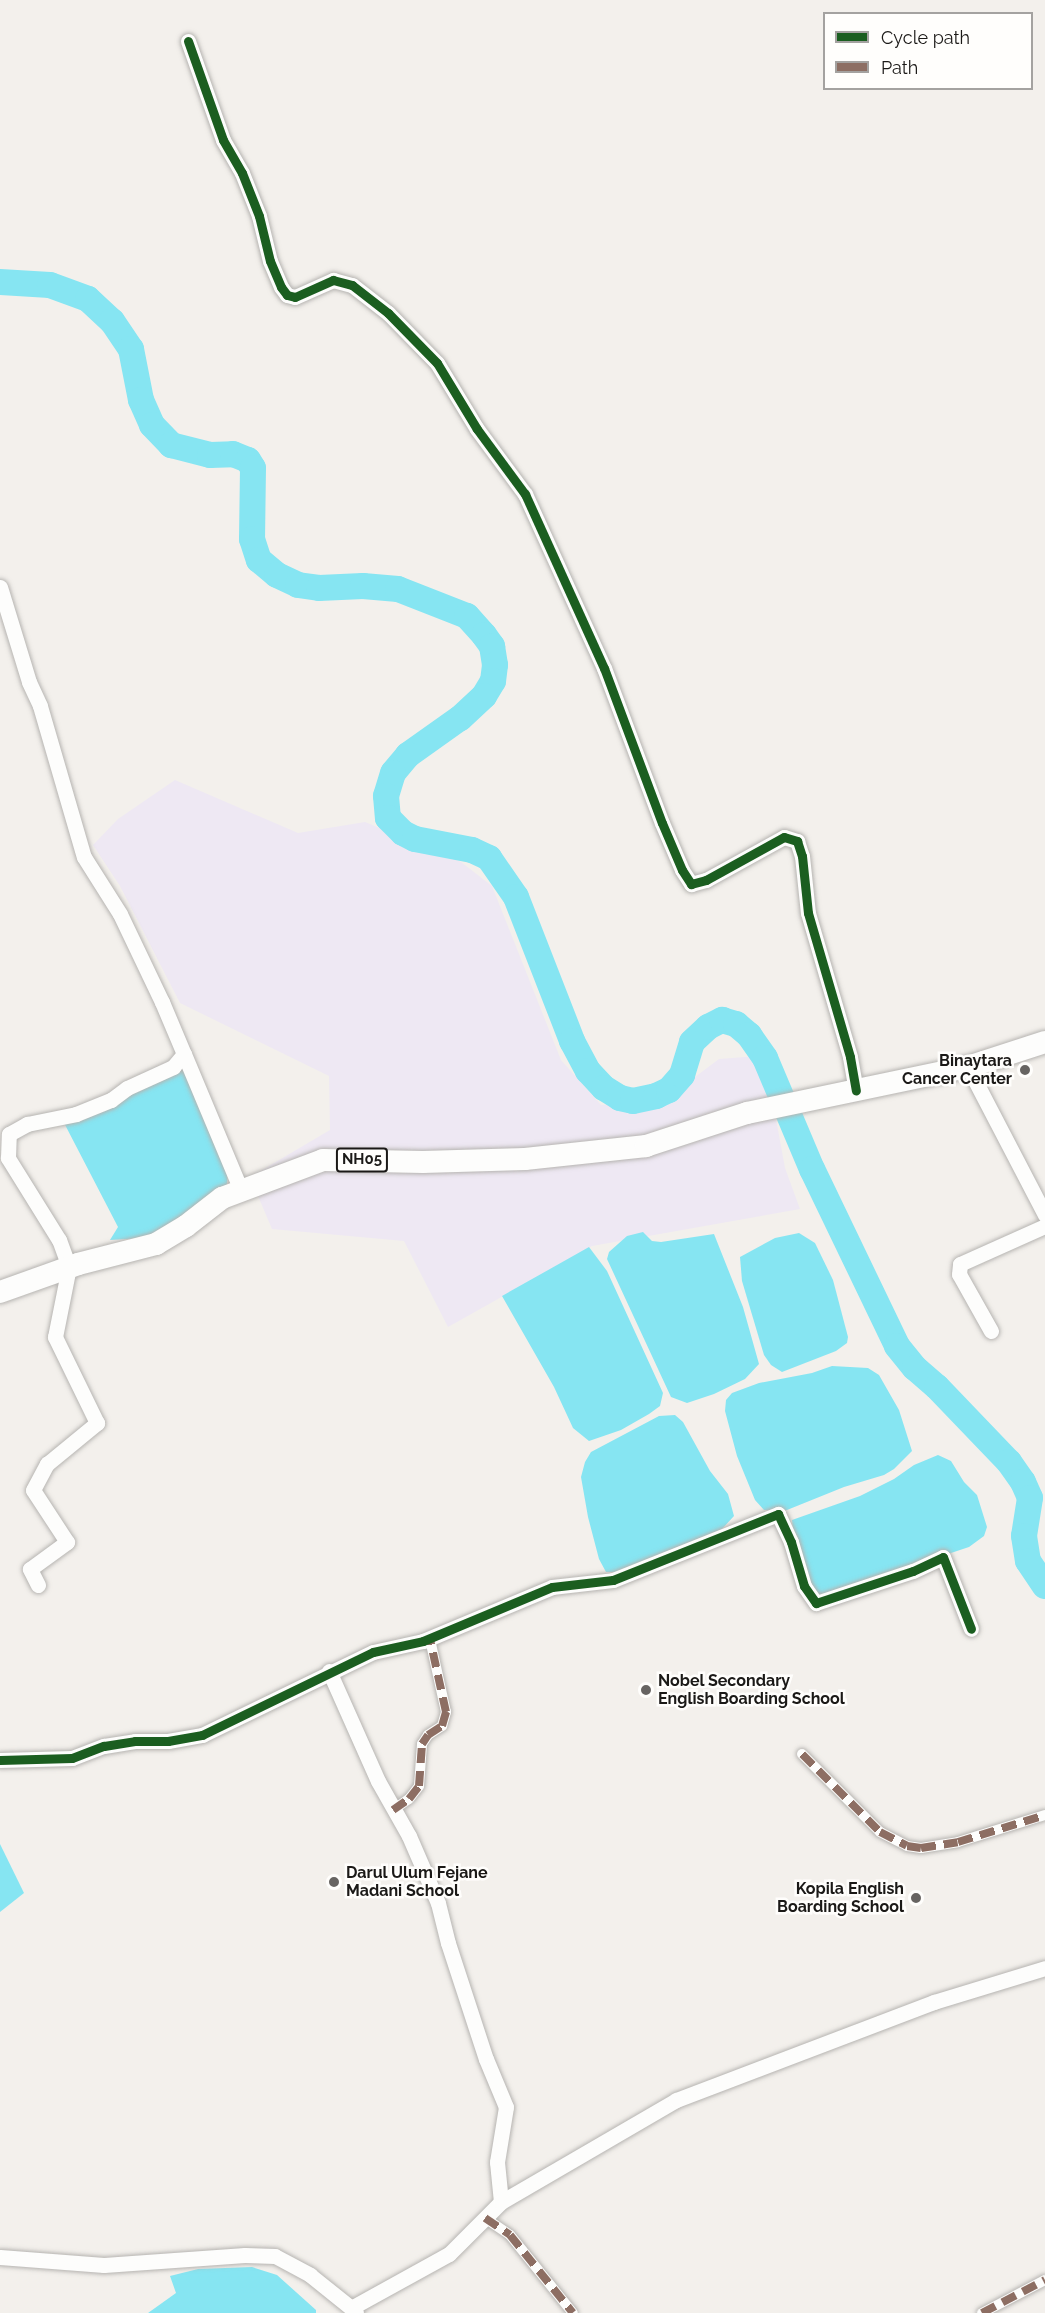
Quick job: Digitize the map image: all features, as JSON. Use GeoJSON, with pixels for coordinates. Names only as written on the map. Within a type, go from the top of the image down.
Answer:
{"type":"FeatureCollection","features":[{"type":"Feature","properties":{"kind":"main road","name":"NH05"},"geometry":{"type":"LineString","coordinates":[[0,1292],[69,1267],[156,1244],[186,1226],[222,1198],[323,1160],[423,1162],[525,1159],[646,1146],[747,1113],[968,1067],[1045,1041]]}},
{"type":"Feature","properties":{"kind":"street"},"geometry":{"type":"LineString","coordinates":[[188,40],[223,140],[242,173],[259,216],[270,261],[287,295],[295,297],[333,280],[352,285],[388,313],[437,363],[477,429],[525,494],[604,668],[662,824],[682,870],[691,884],[706,880],[784,837],[798,841],[802,856],[808,913],[850,1057],[856,1090]]}},
{"type":"Feature","properties":{"kind":"street"},"geometry":{"type":"LineString","coordinates":[[0,587],[29,682],[40,706],[84,857],[120,914],[162,1002],[241,1190]]}},
{"type":"Feature","properties":{"kind":"street"},"geometry":{"type":"LineString","coordinates":[[38,1585],[30,1569],[67,1542],[33,1490],[47,1464],[97,1423],[55,1337],[69,1267],[59,1240],[4,1156],[9,1134],[27,1124],[76,1114],[111,1100],[127,1088],[173,1067],[184,1054]]}},
{"type":"Feature","properties":{"kind":"street"},"geometry":{"type":"LineString","coordinates":[[968,1067],[1045,1215]]}},
{"type":"Feature","properties":{"kind":"street"},"geometry":{"type":"LineString","coordinates":[[991,1331],[959,1274],[960,1264],[1045,1226]]}},
{"type":"Feature","properties":{"kind":"street"},"geometry":{"type":"LineString","coordinates":[[0,1760],[72,1758],[104,1746],[135,1741],[168,1741],[202,1736],[239,1720],[329,1671],[373,1652],[430,1639],[552,1587],[613,1580],[778,1514],[791,1542],[804,1586],[816,1603],[913,1571],[943,1557],[971,1629]]}},
{"type":"Feature","properties":{"kind":"street"},"geometry":{"type":"LineString","coordinates":[[393,1810],[409,1798],[419,1786],[422,1744],[428,1735],[442,1726],[446,1712],[430,1639]]}},
{"type":"Feature","properties":{"kind":"street"},"geometry":{"type":"LineString","coordinates":[[329,1671],[393,1810],[409,1836],[438,1903],[448,1943],[486,2059],[506,2107],[498,2162],[501,2202]]}},
{"type":"Feature","properties":{"kind":"street"},"geometry":{"type":"LineString","coordinates":[[802,1755],[880,1832],[907,1846],[921,1848],[958,1842],[1045,1815]]}},
{"type":"Feature","properties":{"kind":"street"},"geometry":{"type":"LineString","coordinates":[[0,2257],[104,2265],[275,2256],[310,2275],[353,2311],[448,2254],[501,2202],[676,2100],[934,2002],[1045,1968]]}},
{"type":"Feature","properties":{"kind":"street"},"geometry":{"type":"LineString","coordinates":[[485,2217],[510,2235],[573,2313]]}},
{"type":"Feature","properties":{"kind":"street"},"geometry":{"type":"LineString","coordinates":[[981,2313],[1045,2280]]}},
{"type":"Feature","properties":{"kind":"shaded area"},"geometry":{"type":"Polygon","coordinates":[[[175,780],[298,833],[365,822],[461,862],[492,886],[561,1060],[601,1105],[663,1101],[719,1059],[758,1056],[767,1070],[785,1168],[800,1209],[592,1246],[448,1327],[404,1241],[272,1229],[250,1177],[330,1130],[329,1076],[180,1003],[120,886],[93,845],[118,819],[175,780]]]}},
{"type":"Feature","properties":{"kind":"water"},"geometry":{"type":"Polygon","coordinates":[[[181,1067],[187,1071],[228,1169],[227,1184],[224,1190],[161,1237],[110,1240],[118,1227],[62,1119],[181,1067]]]}},
{"type":"Feature","properties":{"kind":"water"},"geometry":{"type":"Polygon","coordinates":[[[643,1232],[652,1241],[661,1242],[714,1234],[743,1307],[759,1364],[745,1379],[714,1394],[687,1403],[671,1397],[607,1259],[609,1252],[627,1236],[643,1232]]]}},
{"type":"Feature","properties":{"kind":"water"},"geometry":{"type":"Polygon","coordinates":[[[799,1233],[815,1243],[833,1280],[848,1337],[847,1343],[836,1351],[782,1372],[771,1365],[764,1355],[742,1281],[740,1257],[775,1238],[799,1233]]]}},
{"type":"Feature","properties":{"kind":"water"},"geometry":{"type":"Polygon","coordinates":[[[589,1247],[607,1271],[663,1393],[660,1406],[649,1414],[621,1430],[589,1441],[573,1428],[554,1387],[502,1296],[589,1247]]]}},
{"type":"Feature","properties":{"kind":"water"},"geometry":{"type":"Polygon","coordinates":[[[832,1366],[868,1368],[879,1375],[899,1410],[912,1451],[894,1469],[884,1475],[844,1487],[787,1510],[764,1510],[755,1500],[737,1456],[725,1411],[726,1400],[732,1393],[759,1383],[812,1373],[832,1366]]]}},
{"type":"Feature","properties":{"kind":"water"},"geometry":{"type":"Polygon","coordinates":[[[675,1415],[683,1422],[710,1471],[728,1494],[734,1516],[722,1529],[616,1572],[606,1572],[599,1559],[588,1517],[581,1477],[585,1462],[591,1452],[659,1416],[675,1415]]]}},
{"type":"Feature","properties":{"kind":"water"},"geometry":{"type":"Polygon","coordinates":[[[938,1455],[951,1461],[964,1482],[977,1495],[987,1527],[984,1536],[969,1547],[822,1596],[815,1594],[794,1541],[792,1520],[860,1496],[894,1479],[914,1465],[938,1455]]]}},
{"type":"Feature","properties":{"kind":"water"},"geometry":{"type":"Polygon","coordinates":[[[0,1844],[24,1893],[0,1912],[0,1844]]]}},
{"type":"Feature","properties":{"kind":"water"},"geometry":{"type":"Polygon","coordinates":[[[252,2267],[277,2275],[316,2310],[316,2313],[148,2313],[176,2293],[170,2276],[198,2269],[252,2267]]]}},
{"type":"Feature","properties":{"kind":"waterway"},"geometry":{"type":"LineString","coordinates":[[0,282],[50,285],[88,299],[112,321],[131,349],[141,400],[152,425],[171,445],[210,455],[233,454],[248,460],[253,468],[252,539],[259,560],[277,575],[298,585],[319,588],[363,586],[398,589],[467,616],[484,635],[492,646],[495,665],[493,681],[484,696],[460,718],[408,755],[393,773],[386,796],[388,818],[403,833],[415,839],[472,850],[489,858],[516,897],[572,1041],[588,1071],[604,1088],[620,1098],[633,1101],[656,1096],[669,1090],[682,1075],[692,1042],[708,1027],[722,1020],[736,1024],[749,1035],[765,1058],[812,1169],[897,1346],[915,1368],[937,1387],[1009,1462],[1023,1482],[1030,1498],[1024,1536],[1028,1561],[1045,1586]]}},
{"type":"Feature","properties":{"kind":"marked path"},"geometry":{"type":"LineString","coordinates":[[393,1810],[409,1799],[419,1786],[422,1744],[428,1735],[442,1726],[446,1712],[430,1639]]}},
{"type":"Feature","properties":{"kind":"marked path"},"geometry":{"type":"LineString","coordinates":[[802,1754],[880,1832],[907,1846],[921,1848],[958,1842],[1045,1815]]}},
{"type":"Feature","properties":{"kind":"marked path"},"geometry":{"type":"LineString","coordinates":[[485,2218],[510,2235],[573,2313]]}},
{"type":"Feature","properties":{"kind":"marked path"},"geometry":{"type":"LineString","coordinates":[[982,2313],[1045,2280]]}},
{"type":"Feature","properties":{"kind":"cycle path"},"geometry":{"type":"LineString","coordinates":[[188,41],[223,140],[242,173],[259,216],[270,261],[281,287],[287,295],[295,297],[333,280],[352,285],[388,313],[437,363],[477,429],[525,494],[604,668],[662,823],[682,870],[691,884],[706,880],[784,837],[797,841],[802,856],[808,913],[850,1057],[856,1090]]}},
{"type":"Feature","properties":{"kind":"cycle path"},"geometry":{"type":"LineString","coordinates":[[0,1760],[72,1758],[104,1746],[135,1741],[168,1741],[202,1735],[373,1652],[423,1641],[552,1587],[613,1580],[778,1514],[791,1542],[804,1586],[816,1603],[913,1571],[943,1557],[971,1629]]}},
{"type":"Feature","properties":{"kind":"place","name":"Binaytara Cancer Center"},"geometry":{"type":"Point","coordinates":[1025,1070]}},
{"type":"Feature","properties":{"kind":"place","name":"Nobel Secondary English Boarding School"},"geometry":{"type":"Point","coordinates":[646,1690]}},
{"type":"Feature","properties":{"kind":"place","name":"Darul Ulum Fejane Madani School"},"geometry":{"type":"Point","coordinates":[334,1882]}},
{"type":"Feature","properties":{"kind":"place","name":"Kopila English Boarding School"},"geometry":{"type":"Point","coordinates":[916,1898]}}]}
